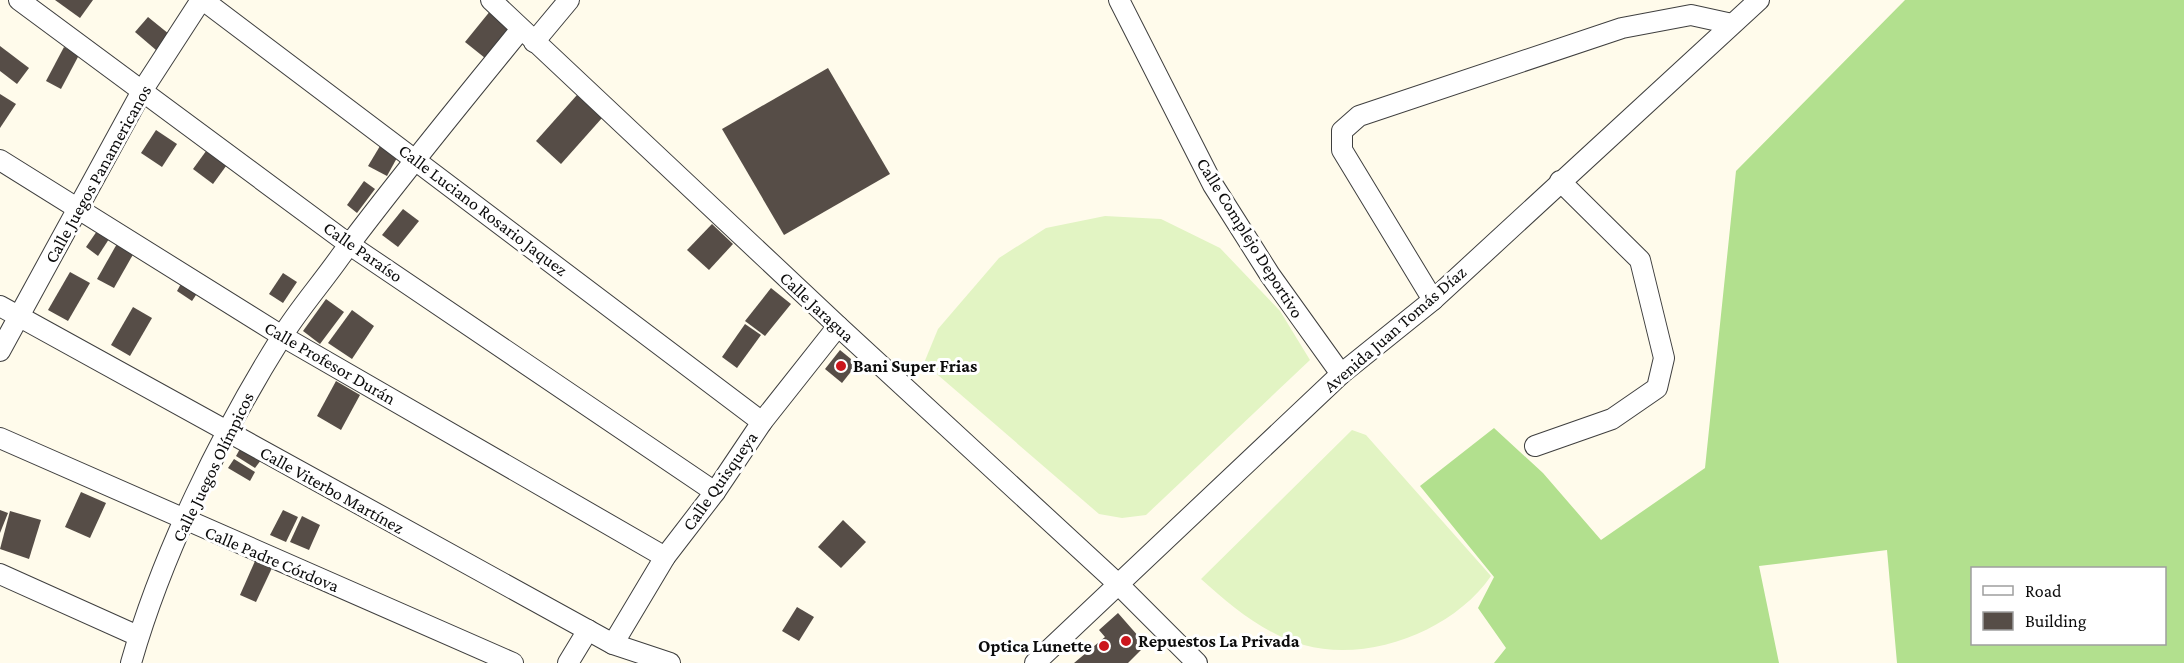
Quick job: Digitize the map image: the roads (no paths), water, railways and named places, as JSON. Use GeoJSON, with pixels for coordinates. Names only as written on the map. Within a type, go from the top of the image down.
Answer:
{"type":"FeatureCollection","features":[{"type":"Feature","properties":{"kind":"street","name":"Calle Paraíso"},"geometry":{"type":"LineString","coordinates":[[19,0],[350,245],[715,492]]}},
{"type":"Feature","properties":{"kind":"street","name":"Calle Juegos Panamericanos"},"geometry":{"type":"LineString","coordinates":[[0,351],[142,91],[202,0]]}},
{"type":"Feature","properties":{"kind":"street","name":"Calle Luciano Rosario Jaquez"},"geometry":{"type":"LineString","coordinates":[[202,0],[416,159],[762,422]]}},
{"type":"Feature","properties":{"kind":"street","name":"Calle Jaragua"},"geometry":{"type":"LineString","coordinates":[[491,0],[838,326],[1118,584],[1197,663]]}},
{"type":"Feature","properties":{"kind":"street","name":"Calle Juegos Olímpicos"},"geometry":{"type":"LineString","coordinates":[[130,663],[138,636],[185,521],[226,432],[282,336],[416,159],[527,35],[569,0]]}},
{"type":"Feature","properties":{"kind":"street","name":"Calle Complejo Deportivo"},"geometry":{"type":"LineString","coordinates":[[1119,0],[1213,185],[1270,275],[1341,374]]}},
{"type":"Feature","properties":{"kind":"street","name":"Avenida Juan Tomás Díaz"},"geometry":{"type":"LineString","coordinates":[[1035,663],[1341,374],[1433,300],[1759,0]]}},
{"type":"Feature","properties":{"kind":"street"},"geometry":{"type":"LineString","coordinates":[[1433,300],[1342,150],[1342,131],[1359,116],[1622,28],[1691,15],[1732,24]]}},
{"type":"Feature","properties":{"kind":"street","name":"Calle Profesor Durán"},"geometry":{"type":"LineString","coordinates":[[0,160],[79,207],[282,336],[665,557]]}},
{"type":"Feature","properties":{"kind":"street"},"geometry":{"type":"LineString","coordinates":[[1535,446],[1612,419],[1621,413],[1657,388],[1664,358],[1640,260],[1560,181]]}},
{"type":"Feature","properties":{"kind":"street","name":"Calle Viterbo Martínez"},"geometry":{"type":"LineString","coordinates":[[0,306],[613,644],[670,663]]}},
{"type":"Feature","properties":{"kind":"street","name":"Calle Quisqueya"},"geometry":{"type":"LineString","coordinates":[[613,644],[665,557],[715,492],[762,422],[838,326]]}},
{"type":"Feature","properties":{"kind":"street","name":"Calle Padre Córdova"},"geometry":{"type":"LineString","coordinates":[[0,438],[513,663]]}},
{"type":"Feature","properties":{"kind":"street"},"geometry":{"type":"LineString","coordinates":[[0,574],[138,636]]}},
{"type":"Feature","properties":{"kind":"street"},"geometry":{"type":"LineString","coordinates":[[568,663],[588,630]]}},
{"type":"Feature","properties":{"kind":"place","name":"Bani Super Frias"},"geometry":{"type":"Point","coordinates":[841,366]}},
{"type":"Feature","properties":{"kind":"place","name":"Repuestos La Privada"},"geometry":{"type":"Point","coordinates":[1126,641]}},
{"type":"Feature","properties":{"kind":"place","name":"Optica Lunette"},"geometry":{"type":"Point","coordinates":[1104,646]}}]}
